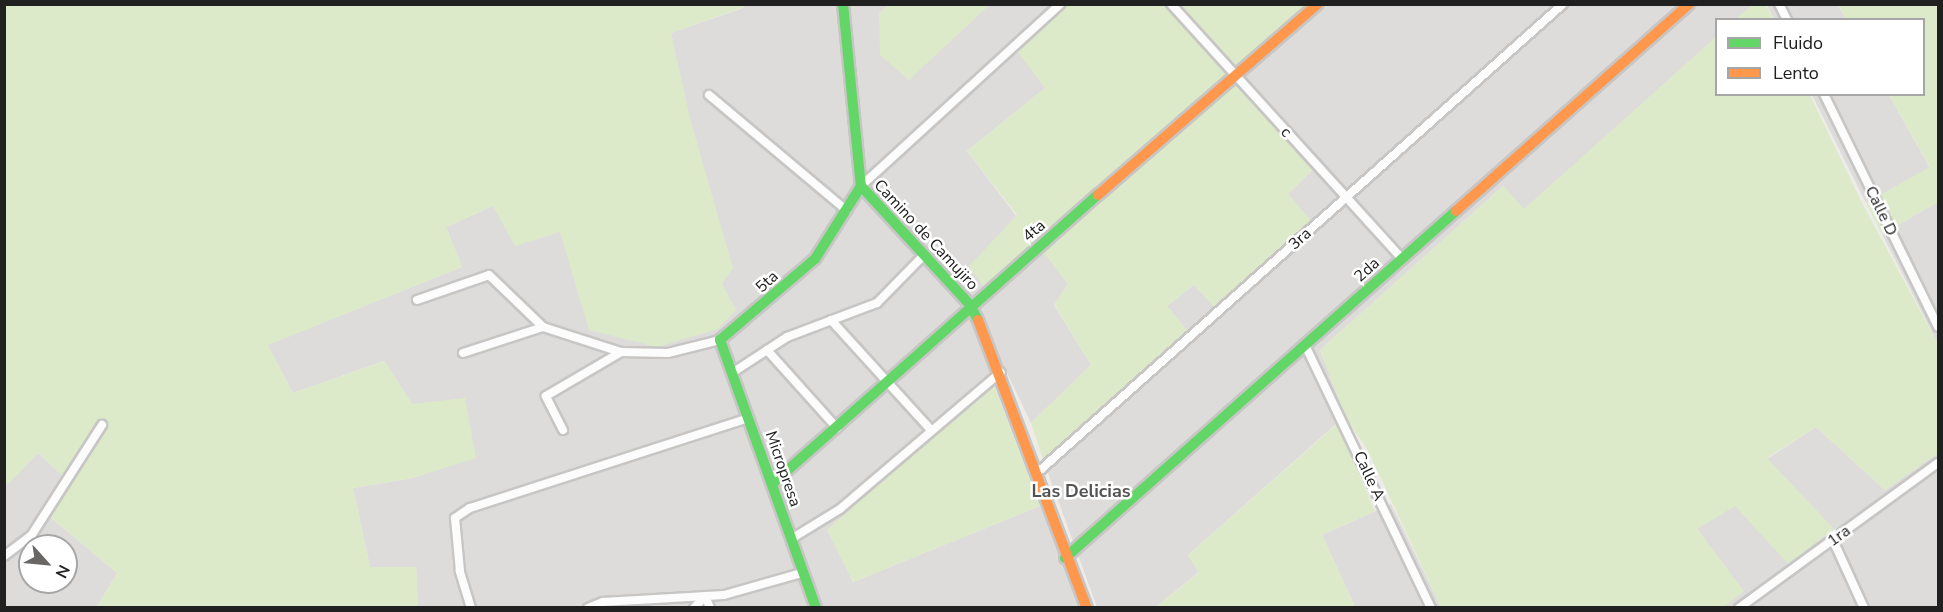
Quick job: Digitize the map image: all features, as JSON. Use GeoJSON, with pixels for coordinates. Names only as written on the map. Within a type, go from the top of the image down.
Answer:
{"type":"FeatureCollection","features":[{"type":"Feature","properties":{"kind":"street","name":"Camino de Camujiro"},"geometry":{"type":"LineString","coordinates":[[843,4],[861,186],[970,305],[1001,372],[1065,558],[1087,608]]}},
{"type":"Feature","properties":{"kind":"street","name":"5ta"},"geometry":{"type":"LineString","coordinates":[[417,300],[489,275],[543,327],[621,352],[668,353],[720,340],[815,259],[861,186],[1060,4]]}},
{"type":"Feature","properties":{"kind":"street","name":"c"},"geometry":{"type":"LineString","coordinates":[[1171,4],[1402,259]]}},
{"type":"Feature","properties":{"kind":"street","name":"4ta"},"geometry":{"type":"LineString","coordinates":[[772,484],[889,383],[970,305],[1237,78],[1318,4]]}},
{"type":"Feature","properties":{"kind":"street","name":"3ra"},"geometry":{"type":"LineString","coordinates":[[1037,472],[1563,4]]}},
{"type":"Feature","properties":{"kind":"street","name":"2da"},"geometry":{"type":"LineString","coordinates":[[1065,558],[1689,4]]}},
{"type":"Feature","properties":{"kind":"street"},"geometry":{"type":"LineString","coordinates":[[1779,4],[1786,18]]}},
{"type":"Feature","properties":{"kind":"street"},"geometry":{"type":"LineString","coordinates":[[709,95],[847,211]]}},
{"type":"Feature","properties":{"kind":"street","name":"Calle D"},"geometry":{"type":"LineString","coordinates":[[1825,96],[1938,327]]}},
{"type":"Feature","properties":{"kind":"street"},"geometry":{"type":"LineString","coordinates":[[732,373],[766,350],[831,320],[877,303],[924,255]]}},
{"type":"Feature","properties":{"kind":"street"},"geometry":{"type":"LineString","coordinates":[[831,320],[931,430]]}},
{"type":"Feature","properties":{"kind":"street"},"geometry":{"type":"LineString","coordinates":[[463,353],[543,327]]}},
{"type":"Feature","properties":{"kind":"street","name":"Micropresa"},"geometry":{"type":"LineString","coordinates":[[720,340],[816,608]]}},
{"type":"Feature","properties":{"kind":"street","name":"Calle A"},"geometry":{"type":"LineString","coordinates":[[1305,345],[1431,608]]}},
{"type":"Feature","properties":{"kind":"street"},"geometry":{"type":"LineString","coordinates":[[766,350],[837,428]]}},
{"type":"Feature","properties":{"kind":"street"},"geometry":{"type":"LineString","coordinates":[[563,430],[546,396],[621,352]]}},
{"type":"Feature","properties":{"kind":"street"},"geometry":{"type":"LineString","coordinates":[[791,539],[840,509],[1001,372]]}},
{"type":"Feature","properties":{"kind":"street"},"geometry":{"type":"LineString","coordinates":[[471,608],[460,571],[455,518],[470,508],[749,418]]}},
{"type":"Feature","properties":{"kind":"street"},"geometry":{"type":"LineString","coordinates":[[4,556],[31,536],[102,425]]}},
{"type":"Feature","properties":{"kind":"street","name":"1ra"},"geometry":{"type":"LineString","coordinates":[[1739,608],[1938,463]]}},
{"type":"Feature","properties":{"kind":"street"},"geometry":{"type":"LineString","coordinates":[[1833,540],[1864,608]]}},
{"type":"Feature","properties":{"kind":"street"},"geometry":{"type":"LineString","coordinates":[[588,608],[603,602],[705,596],[802,573]]}},
{"type":"Feature","properties":{"kind":"street"},"geometry":{"type":"LineString","coordinates":[[694,608],[705,596]]}},
{"type":"Feature","properties":{"kind":"street"},"geometry":{"type":"LineString","coordinates":[[705,596],[710,608]]}},
{"type":"Feature","properties":{"kind":"shaded area"},"geometry":{"type":"Polygon","coordinates":[[[743,5],[888,5],[879,14],[909,79],[989,5],[1065,5],[1043,24],[1045,88],[967,151],[1068,284],[1054,305],[1091,365],[1031,423],[1006,371],[828,530],[853,582],[1040,506],[1084,607],[418,607],[416,567],[370,567],[353,488],[413,478],[412,404],[384,361],[293,393],[267,345],[462,267],[446,227],[493,206],[722,284],[671,33],[743,8],[743,5]]]}},
{"type":"Feature","properties":{"kind":"shaded area"},"geometry":{"type":"Polygon","coordinates":[[[1312,5],[1753,5],[1737,18],[1715,18],[1715,38],[1524,210],[1503,186],[1320,350],[1345,416],[1188,555],[1199,572],[1156,607],[1097,607],[1044,462],[1189,333],[1167,306],[1194,285],[1216,308],[1312,223],[1288,194],[1314,168],[1232,75],[1312,5]]]}},
{"type":"Feature","properties":{"kind":"shaded area"},"geometry":{"type":"Polygon","coordinates":[[[1767,5],[1838,5],[1845,18],[1774,18],[1767,5]]]}},
{"type":"Feature","properties":{"kind":"shaded area"},"geometry":{"type":"Polygon","coordinates":[[[1812,96],[1890,96],[1930,168],[1866,203],[1812,96]]]}},
{"type":"Feature","properties":{"kind":"shaded area"},"geometry":{"type":"Polygon","coordinates":[[[1938,202],[1938,344],[1882,234],[1938,202]]]}},
{"type":"Feature","properties":{"kind":"shaded area"},"geometry":{"type":"Polygon","coordinates":[[[1816,427],[1885,490],[1938,453],[1938,607],[1723,607],[1743,591],[1697,529],[1735,505],[1833,529],[1767,459],[1816,427]]]}},
{"type":"Feature","properties":{"kind":"shaded area"},"geometry":{"type":"Polygon","coordinates":[[[38,453],[66,479],[50,517],[70,534],[18,534],[18,594],[78,594],[78,540],[117,573],[97,607],[5,607],[4,481],[8,483],[38,453]]]}},
{"type":"Feature","properties":{"kind":"shaded area"},"geometry":{"type":"Polygon","coordinates":[[[1391,504],[1441,607],[1355,607],[1322,535],[1391,504]]]}},
{"type":"Feature","properties":{"kind":"green space"},"geometry":{"type":"Polygon","coordinates":[[[1753,4],[1766,5],[1773,18],[1737,18],[1753,4]]]}},
{"type":"Feature","properties":{"kind":"green space"},"geometry":{"type":"Polygon","coordinates":[[[5,5],[743,5],[744,7],[671,33],[691,122],[733,268],[722,284],[736,310],[718,329],[657,347],[589,330],[560,232],[515,246],[493,206],[446,227],[462,267],[268,345],[293,393],[385,361],[412,404],[465,398],[476,458],[413,478],[353,488],[370,567],[416,567],[418,607],[97,607],[117,573],[78,540],[78,534],[70,534],[50,517],[66,479],[38,453],[8,484],[5,481],[5,5]]]}},
{"type":"Feature","properties":{"kind":"green space"},"geometry":{"type":"Polygon","coordinates":[[[888,5],[989,5],[909,80],[880,55],[879,14],[888,5]]]}},
{"type":"Feature","properties":{"kind":"green space"},"geometry":{"type":"Polygon","coordinates":[[[1065,5],[1312,5],[1232,75],[1314,168],[1288,194],[1313,223],[1216,309],[1194,285],[1167,306],[1189,333],[1044,462],[1031,423],[1091,365],[1054,304],[1068,284],[1039,246],[984,287],[969,266],[1017,215],[967,151],[1045,88],[1018,52],[1065,5]]]}},
{"type":"Feature","properties":{"kind":"green space"},"geometry":{"type":"Polygon","coordinates":[[[1838,5],[1938,5],[1938,202],[1882,234],[1866,203],[1930,167],[1890,96],[1925,96],[1925,18],[1845,18],[1838,5]]]}},
{"type":"Feature","properties":{"kind":"green space"},"geometry":{"type":"Polygon","coordinates":[[[1715,38],[1715,96],[1810,96],[1861,201],[1938,344],[1938,453],[1885,490],[1816,427],[1767,458],[1834,529],[1788,564],[1735,506],[1697,529],[1744,591],[1723,607],[1441,607],[1368,451],[1345,416],[1320,350],[1503,186],[1524,209],[1715,38]]]}},
{"type":"Feature","properties":{"kind":"green space"},"geometry":{"type":"Polygon","coordinates":[[[993,383],[1040,506],[853,582],[827,530],[993,383]]]}},
{"type":"Feature","properties":{"kind":"green space"},"geometry":{"type":"Polygon","coordinates":[[[1337,424],[1375,511],[1322,535],[1355,607],[1156,607],[1199,573],[1188,555],[1337,424]]]}},
{"type":"Feature","properties":{"kind":"traffic: fast"},"geometry":{"type":"LineString","coordinates":[[843,4],[861,186],[970,305],[978,320]]}},
{"type":"Feature","properties":{"kind":"traffic: fast"},"geometry":{"type":"LineString","coordinates":[[816,608],[720,340],[815,259],[861,186]]}},
{"type":"Feature","properties":{"kind":"traffic: fast"},"geometry":{"type":"LineString","coordinates":[[772,484],[1098,195]]}},
{"type":"Feature","properties":{"kind":"traffic: fast"},"geometry":{"type":"LineString","coordinates":[[1065,558],[1456,211]]}},
{"type":"Feature","properties":{"kind":"traffic: slow"},"geometry":{"type":"LineString","coordinates":[[1098,195],[1318,4]]}},
{"type":"Feature","properties":{"kind":"traffic: slow"},"geometry":{"type":"LineString","coordinates":[[1456,211],[1689,4]]}},
{"type":"Feature","properties":{"kind":"traffic: slow"},"geometry":{"type":"LineString","coordinates":[[978,320],[1087,608]]}},
{"type":"Feature","properties":{"kind":"district","name":"Las Delicias"},"geometry":{"type":"Point","coordinates":[1081,491]}}]}
